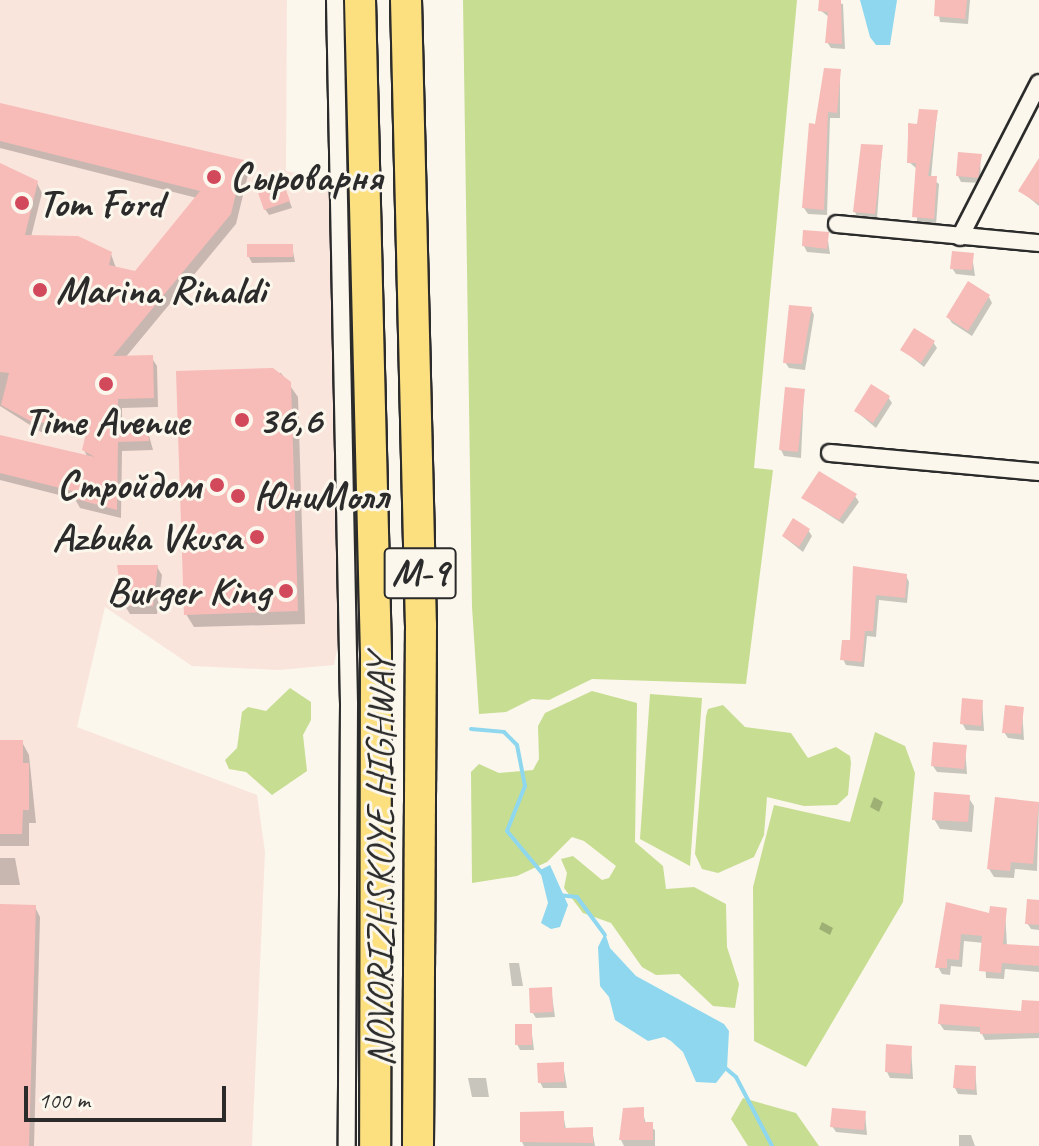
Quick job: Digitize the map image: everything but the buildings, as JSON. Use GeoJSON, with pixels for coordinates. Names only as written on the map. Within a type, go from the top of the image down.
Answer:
{"type":"FeatureCollection","features":[{"type":"Feature","properties":{"kind":"highway","name":"NOVORIZHSKOYE HIGHWAY"},"geometry":{"type":"LineString","coordinates":[[360,0],[376,655],[375,1146]]}},
{"type":"Feature","properties":{"kind":"highway","name":"NOVORIZHSKOYE HIGHWAY"},"geometry":{"type":"LineString","coordinates":[[406,0],[421,625],[418,1146]]}},
{"type":"Feature","properties":{"kind":"street"},"geometry":{"type":"LineString","coordinates":[[335,0],[349,704],[347,1146]]}},
{"type":"Feature","properties":{"kind":"street"},"geometry":{"type":"LineString","coordinates":[[960,237],[1039,83]]}},
{"type":"Feature","properties":{"kind":"street"},"geometry":{"type":"LineString","coordinates":[[837,224],[1039,243]]}},
{"type":"Feature","properties":{"kind":"street"},"geometry":{"type":"LineString","coordinates":[[830,453],[1039,472]]}},
{"type":"Feature","properties":{"kind":"shaded area"},"geometry":{"type":"Polygon","coordinates":[[[0,0],[287,0],[286,171],[331,180],[340,634],[334,665],[279,670],[192,666],[105,607],[77,727],[257,795],[265,852],[252,1146],[0,1146],[0,0]]]}},
{"type":"Feature","properties":{"kind":"green space"},"geometry":{"type":"Polygon","coordinates":[[[463,0],[797,0],[754,468],[773,470],[746,684],[592,679],[549,700],[532,699],[506,712],[479,714],[472,607],[463,0]]]}},
{"type":"Feature","properties":{"kind":"green space"},"geometry":{"type":"Polygon","coordinates":[[[290,688],[311,702],[311,720],[303,735],[307,771],[272,795],[246,772],[229,769],[225,760],[237,748],[242,712],[248,707],[266,711],[290,688]]]}},
{"type":"Feature","properties":{"kind":"green space"},"geometry":{"type":"Polygon","coordinates":[[[592,691],[637,703],[635,842],[663,866],[666,889],[694,887],[726,904],[727,947],[739,984],[735,1008],[713,1006],[679,974],[656,975],[642,967],[611,923],[583,913],[564,888],[567,873],[561,859],[573,856],[602,880],[609,878],[616,866],[584,841],[572,837],[547,862],[517,876],[472,883],[471,772],[479,764],[499,773],[533,770],[539,759],[538,726],[545,713],[592,691]]]}},
{"type":"Feature","properties":{"kind":"green space"},"geometry":{"type":"Polygon","coordinates":[[[650,694],[702,698],[690,866],[640,839],[650,694]]]}},
{"type":"Feature","properties":{"kind":"green space"},"geometry":{"type":"Polygon","coordinates":[[[723,705],[745,727],[791,733],[808,758],[836,747],[850,756],[851,763],[848,795],[837,805],[804,806],[767,797],[764,835],[754,857],[718,873],[702,869],[695,854],[706,716],[708,709],[723,705]]]}},
{"type":"Feature","properties":{"kind":"green space"},"geometry":{"type":"Polygon","coordinates":[[[875,732],[905,746],[915,773],[903,902],[806,1067],[754,1041],[753,887],[774,805],[850,822],[875,732]]]}},
{"type":"Feature","properties":{"kind":"green space"},"geometry":{"type":"Polygon","coordinates":[[[743,1098],[796,1113],[819,1146],[748,1146],[731,1119],[743,1098]]]}},
{"type":"Feature","properties":{"kind":"water"},"geometry":{"type":"Polygon","coordinates":[[[860,0],[897,0],[890,45],[876,45],[870,37],[860,0]]]}},
{"type":"Feature","properties":{"kind":"water"},"geometry":{"type":"Polygon","coordinates":[[[550,865],[568,905],[560,927],[551,929],[541,923],[548,903],[540,870],[550,865]]]}},
{"type":"Feature","properties":{"kind":"water"},"geometry":{"type":"Polygon","coordinates":[[[605,933],[610,948],[636,976],[724,1024],[729,1031],[727,1069],[716,1083],[696,1082],[683,1052],[671,1041],[664,1037],[648,1041],[615,1020],[609,997],[600,986],[598,947],[605,933]]]}},
{"type":"Feature","properties":{"kind":"waterway"},"geometry":{"type":"LineString","coordinates":[[471,729],[504,732],[517,745],[525,786],[507,831],[542,873]]}},
{"type":"Feature","properties":{"kind":"waterway"},"geometry":{"type":"LineString","coordinates":[[558,895],[577,897],[605,935]]}},
{"type":"Feature","properties":{"kind":"waterway"},"geometry":{"type":"LineString","coordinates":[[723,1066],[736,1077],[772,1146]]}},
{"type":"Feature","properties":{"kind":"place","name":"Сыроварня"},"geometry":{"type":"Point","coordinates":[214,177]}},
{"type":"Feature","properties":{"kind":"place","name":"Tom Ford"},"geometry":{"type":"Point","coordinates":[22,203]}},
{"type":"Feature","properties":{"kind":"place","name":"Marina Rinaldi"},"geometry":{"type":"Point","coordinates":[40,290]}},
{"type":"Feature","properties":{"kind":"place","name":"Time Avenue"},"geometry":{"type":"Point","coordinates":[106,384]}},
{"type":"Feature","properties":{"kind":"place","name":"36,6"},"geometry":{"type":"Point","coordinates":[242,420]}},
{"type":"Feature","properties":{"kind":"place","name":"Стройдом"},"geometry":{"type":"Point","coordinates":[217,485]}},
{"type":"Feature","properties":{"kind":"place","name":"ЮниМолл"},"geometry":{"type":"Point","coordinates":[238,496]}},
{"type":"Feature","properties":{"kind":"place","name":"Azbuka Vkusa"},"geometry":{"type":"Point","coordinates":[257,537]}},
{"type":"Feature","properties":{"kind":"place","name":"Burger King"},"geometry":{"type":"Point","coordinates":[286,591]}}]}
